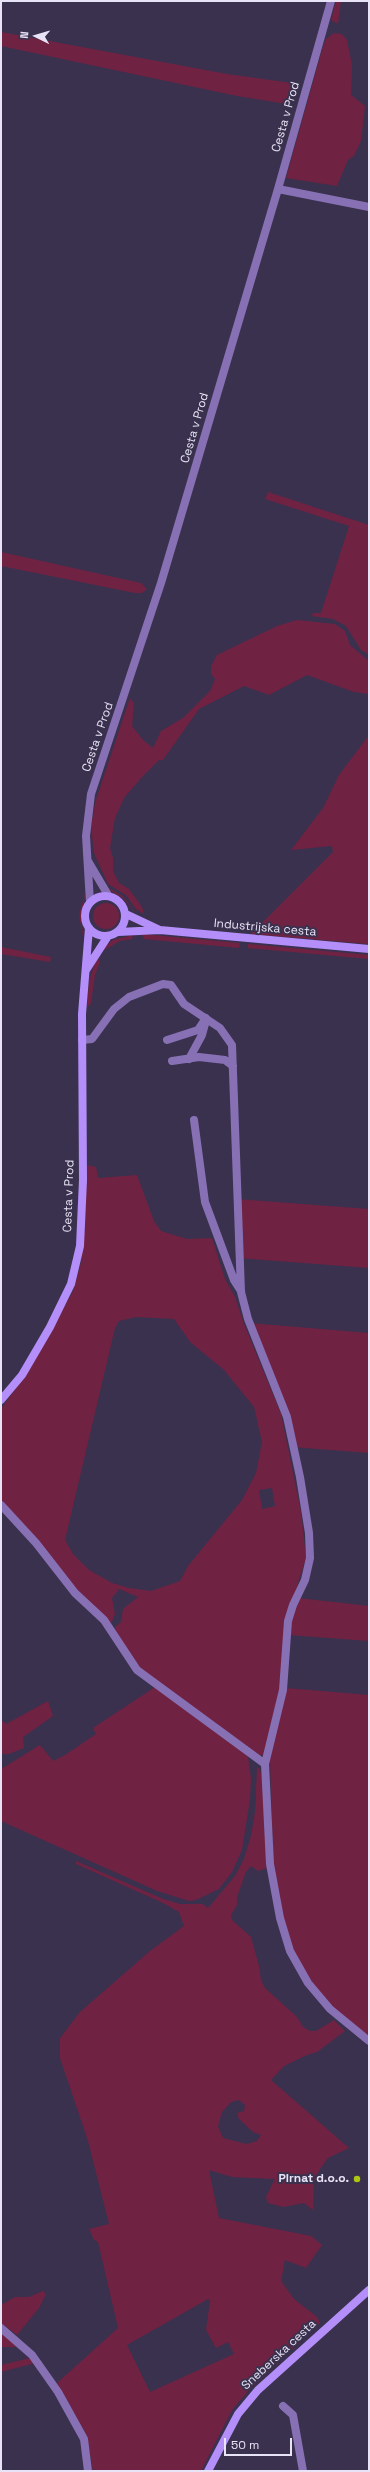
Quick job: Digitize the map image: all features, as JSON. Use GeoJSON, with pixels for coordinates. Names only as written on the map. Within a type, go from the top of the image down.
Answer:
{"type":"FeatureCollection","features":[{"type":"Feature","properties":{"kind":"street","name":"Cesta v Prod"},"geometry":{"type":"LineString","coordinates":[[90,902],[86,872],[88,861],[86,832],[91,794],[161,583],[278,189],[331,1]]}},
{"type":"Feature","properties":{"kind":"street"},"geometry":{"type":"LineString","coordinates":[[278,189],[369,207]]}},
{"type":"Feature","properties":{"kind":"street"},"geometry":{"type":"LineString","coordinates":[[88,861],[108,895],[122,903],[126,914],[124,924],[118,932],[108,936],[99,935],[89,928],[85,912],[90,902],[98,897],[108,895]]}},
{"type":"Feature","properties":{"kind":"street","name":"Industrijska cesta"},"geometry":{"type":"LineString","coordinates":[[126,914],[160,930]]}},
{"type":"Feature","properties":{"kind":"street","name":"Cesta v Prod"},"geometry":{"type":"LineString","coordinates":[[1,1400],[22,1375],[50,1327],[71,1284],[78,1254],[83,1180],[82,1001],[89,928]]}},
{"type":"Feature","properties":{"kind":"street","name":"Industrijska cesta"},"geometry":{"type":"LineString","coordinates":[[118,932],[160,930],[369,949]]}},
{"type":"Feature","properties":{"kind":"street","name":"Cesta v Prod"},"geometry":{"type":"LineString","coordinates":[[86,971],[108,936]]}},
{"type":"Feature","properties":{"kind":"street"},"geometry":{"type":"LineString","coordinates":[[82,1040],[92,1039],[114,1009],[130,997],[163,984],[171,985],[184,1004],[206,1018],[228,1036],[232,1045],[236,1195],[241,1292],[248,1319],[287,1417],[300,1476],[309,1534],[310,1558],[306,1580],[293,1605],[288,1621],[283,1690],[265,1764],[270,1864],[280,1918],[290,1951],[308,1983],[330,2009],[369,2041]]}},
{"type":"Feature","properties":{"kind":"street"},"geometry":{"type":"LineString","coordinates":[[167,1040],[198,1030],[206,1018]]}},
{"type":"Feature","properties":{"kind":"street"},"geometry":{"type":"LineString","coordinates":[[189,1059],[202,1035],[206,1018]]}},
{"type":"Feature","properties":{"kind":"street"},"geometry":{"type":"LineString","coordinates":[[172,1061],[189,1059],[226,1060],[233,1066]]}},
{"type":"Feature","properties":{"kind":"street"},"geometry":{"type":"LineString","coordinates":[[194,1120],[205,1202],[234,1280],[241,1292]]}},
{"type":"Feature","properties":{"kind":"street"},"geometry":{"type":"LineString","coordinates":[[1,1505],[36,1543],[75,1593],[104,1620],[137,1670],[265,1764]]}},
{"type":"Feature","properties":{"kind":"street","name":"Sneberska cesta"},"geometry":{"type":"LineString","coordinates":[[208,2471],[232,2424],[250,2398],[369,2290]]}},
{"type":"Feature","properties":{"kind":"street"},"geometry":{"type":"LineString","coordinates":[[1,2328],[32,2355],[58,2392],[84,2439],[88,2471]]}},
{"type":"Feature","properties":{"kind":"street"},"geometry":{"type":"LineString","coordinates":[[283,2406],[293,2415],[303,2471]]}},
{"type":"Feature","properties":{"kind":"shaded area"},"geometry":{"type":"Polygon","coordinates":[[[336,1],[341,1],[338,24],[331,20],[336,1]]]}},
{"type":"Feature","properties":{"kind":"shaded area"},"geometry":{"type":"Polygon","coordinates":[[[1,32],[227,74],[292,83],[291,92],[287,104],[237,96],[1,46],[1,32]]]}},
{"type":"Feature","properties":{"kind":"shaded area"},"geometry":{"type":"Polygon","coordinates":[[[334,33],[342,34],[347,40],[352,65],[351,95],[365,106],[361,141],[354,156],[348,160],[337,186],[286,178],[322,50],[326,39],[334,33]]]}},
{"type":"Feature","properties":{"kind":"shaded area"},"geometry":{"type":"Polygon","coordinates":[[[268,492],[369,525],[369,655],[361,650],[346,626],[333,619],[312,616],[313,613],[321,613],[349,526],[265,499],[268,492]]]}},
{"type":"Feature","properties":{"kind":"shaded area"},"geometry":{"type":"Polygon","coordinates":[[[1,552],[141,583],[147,589],[142,593],[135,593],[1,566],[1,552]]]}},
{"type":"Feature","properties":{"kind":"shaded area"},"geometry":{"type":"Polygon","coordinates":[[[297,620],[335,624],[345,631],[350,645],[369,661],[369,694],[354,692],[307,675],[269,695],[244,686],[199,709],[163,760],[159,760],[124,798],[115,818],[110,848],[113,858],[113,871],[119,883],[129,889],[142,907],[144,914],[136,909],[126,895],[108,884],[94,853],[91,827],[95,803],[130,698],[134,703],[132,726],[143,740],[153,748],[161,731],[183,718],[210,691],[215,679],[211,674],[211,666],[217,655],[277,626],[297,620]]]}},
{"type":"Feature","properties":{"kind":"shaded area"},"geometry":{"type":"Polygon","coordinates":[[[369,735],[369,944],[251,934],[333,852],[332,846],[291,850],[323,808],[339,775],[369,735]]]}},
{"type":"Feature","properties":{"kind":"shaded area"},"geometry":{"type":"Polygon","coordinates":[[[107,887],[123,896],[138,916],[123,898],[109,890],[107,887]]]}},
{"type":"Feature","properties":{"kind":"shaded area"},"geometry":{"type":"Polygon","coordinates":[[[86,889],[81,917],[84,942],[79,915],[86,889]]]}},
{"type":"Feature","properties":{"kind":"shaded area"},"geometry":{"type":"Polygon","coordinates":[[[106,903],[115,907],[119,916],[115,925],[106,929],[97,925],[93,916],[97,907],[106,903]]]}},
{"type":"Feature","properties":{"kind":"shaded area"},"geometry":{"type":"Polygon","coordinates":[[[142,934],[240,943],[239,948],[144,939],[142,934]]]}},
{"type":"Feature","properties":{"kind":"shaded area"},"geometry":{"type":"Polygon","coordinates":[[[133,935],[132,939],[120,941],[104,950],[102,949],[113,940],[133,935]]]}},
{"type":"Feature","properties":{"kind":"shaded area"},"geometry":{"type":"Polygon","coordinates":[[[248,944],[369,955],[369,959],[248,948],[248,944]]]}},
{"type":"Feature","properties":{"kind":"shaded area"},"geometry":{"type":"Polygon","coordinates":[[[1,947],[51,957],[50,962],[1,954],[1,947]]]}},
{"type":"Feature","properties":{"kind":"shaded area"},"geometry":{"type":"Polygon","coordinates":[[[97,957],[100,962],[95,975],[91,1003],[87,1008],[89,981],[97,957]]]}},
{"type":"Feature","properties":{"kind":"shaded area"},"geometry":{"type":"Polygon","coordinates":[[[86,1165],[96,1167],[98,1178],[137,1175],[154,1221],[161,1231],[187,1239],[212,1238],[225,1279],[235,1297],[244,1324],[281,1414],[301,1512],[306,1558],[292,1602],[283,1676],[263,1755],[257,1755],[140,1668],[116,1633],[115,1627],[121,1622],[123,1609],[138,1597],[119,1589],[112,1598],[115,1614],[111,1624],[92,1608],[1,1507],[1,1409],[29,1370],[73,1291],[81,1263],[86,1165]],[[136,1317],[119,1321],[115,1328],[65,1540],[73,1554],[89,1570],[112,1583],[129,1588],[151,1591],[180,1581],[188,1566],[242,1500],[256,1473],[262,1442],[254,1407],[224,1370],[190,1342],[174,1319],[136,1317]],[[272,1488],[259,1490],[262,1509],[275,1506],[272,1488]]]}},
{"type":"Feature","properties":{"kind":"shaded area"},"geometry":{"type":"Polygon","coordinates":[[[236,1199],[369,1209],[369,1268],[238,1258],[236,1199]]]}},
{"type":"Feature","properties":{"kind":"shaded area"},"geometry":{"type":"Polygon","coordinates":[[[249,1323],[369,1333],[369,1453],[293,1447],[287,1421],[249,1323]]]}},
{"type":"Feature","properties":{"kind":"shaded area"},"geometry":{"type":"Polygon","coordinates":[[[298,1598],[369,1606],[369,1641],[288,1635],[298,1598]]]}},
{"type":"Feature","properties":{"kind":"shaded area"},"geometry":{"type":"Polygon","coordinates":[[[155,1687],[242,1749],[248,1757],[251,1778],[250,1799],[242,1850],[232,1872],[219,1889],[196,1900],[189,1901],[157,1891],[1,1821],[1,1769],[40,1745],[53,1761],[65,1755],[96,1734],[93,1728],[155,1687]]]}},
{"type":"Feature","properties":{"kind":"shaded area"},"geometry":{"type":"Polygon","coordinates":[[[286,1688],[369,1695],[369,2039],[356,2033],[295,1966],[274,1887],[270,1758],[286,1688]]]}},
{"type":"Feature","properties":{"kind":"shaded area"},"geometry":{"type":"Polygon","coordinates":[[[48,1701],[53,1716],[23,1737],[24,1748],[9,1754],[1,1754],[1,1720],[6,1724],[48,1701]]]}},
{"type":"Feature","properties":{"kind":"shaded area"},"geometry":{"type":"Polygon","coordinates":[[[257,1767],[259,1768],[263,1779],[267,1868],[258,1871],[251,1866],[246,1872],[237,1897],[237,1905],[231,1915],[232,1920],[251,1937],[259,1966],[261,1980],[265,1988],[297,2017],[303,2027],[310,2031],[316,2031],[334,2020],[345,2031],[317,2052],[284,2066],[271,2080],[349,2148],[328,2158],[320,2169],[314,2181],[313,2210],[304,2203],[283,2207],[268,2203],[266,2197],[275,2179],[232,2177],[209,2170],[219,2218],[311,2236],[322,2245],[306,2268],[285,2260],[281,2281],[294,2299],[317,2317],[320,2323],[250,2389],[232,2410],[201,2471],[93,2471],[87,2436],[57,2383],[118,2328],[98,2242],[94,2240],[89,2229],[109,2224],[88,2141],[60,2058],[60,2038],[80,2012],[150,1951],[184,1926],[179,1912],[161,1902],[76,1864],[76,1861],[163,1899],[180,1904],[203,1904],[208,1908],[235,1876],[244,1859],[251,1836],[255,1812],[257,1767]],[[239,2100],[231,2102],[222,2112],[218,2126],[223,2138],[246,2144],[257,2141],[261,2135],[253,2132],[239,2119],[237,2113],[244,2111],[245,2105],[239,2100]],[[208,2299],[127,2345],[150,2392],[234,2354],[228,2342],[216,2348],[206,2330],[210,2300],[208,2299]]]}},
{"type":"Feature","properties":{"kind":"shaded area"},"geometry":{"type":"Polygon","coordinates":[[[43,2291],[46,2294],[39,2308],[17,2335],[1,2323],[1,2305],[15,2297],[29,2297],[43,2291]]]}},
{"type":"Feature","properties":{"kind":"shaded area"},"geometry":{"type":"Polygon","coordinates":[[[1,2331],[20,2347],[1,2347],[1,2331]]]}},
{"type":"Feature","properties":{"kind":"shaded area"},"geometry":{"type":"Polygon","coordinates":[[[30,2358],[35,2363],[1,2372],[1,2365],[30,2358]]]}},
{"type":"Feature","properties":{"kind":"place","name":"Pirnat d.o.o."},"geometry":{"type":"Point","coordinates":[357,2179]}}]}
